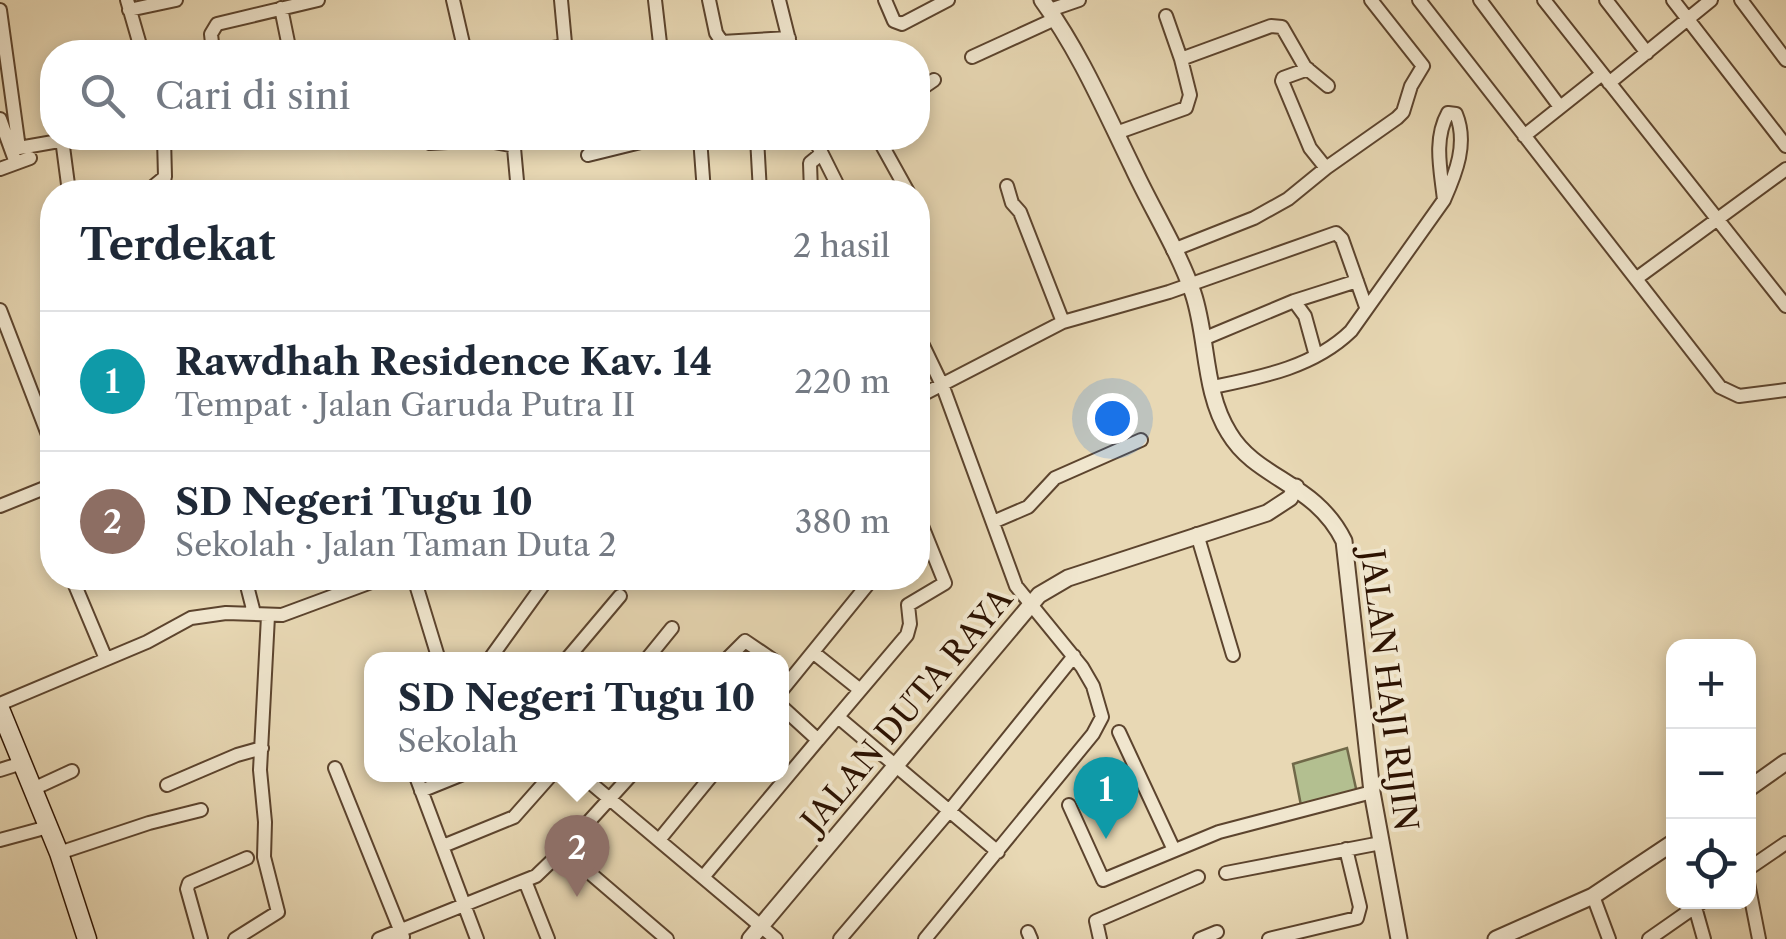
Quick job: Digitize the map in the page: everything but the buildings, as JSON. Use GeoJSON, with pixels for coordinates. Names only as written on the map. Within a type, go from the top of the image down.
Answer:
{"type":"FeatureCollection","features":[{"type":"Feature","properties":{"kind":"main road"},"geometry":{"type":"LineString","coordinates":[[0,711],[58,853],[87,939]]}},
{"type":"Feature","properties":{"kind":"street"},"geometry":{"type":"LineString","coordinates":[[138,40],[128,5],[176,0]]}},
{"type":"Feature","properties":{"kind":"street"},"geometry":{"type":"LineString","coordinates":[[211,40],[217,24],[318,0]]}},
{"type":"Feature","properties":{"kind":"street"},"geometry":{"type":"LineString","coordinates":[[453,0],[462,40]]}},
{"type":"Feature","properties":{"kind":"street"},"geometry":{"type":"LineString","coordinates":[[561,0],[565,40]]}},
{"type":"Feature","properties":{"kind":"street"},"geometry":{"type":"LineString","coordinates":[[655,0],[660,40]]}},
{"type":"Feature","properties":{"kind":"street"},"geometry":{"type":"LineString","coordinates":[[709,0],[721,40]]}},
{"type":"Feature","properties":{"kind":"street"},"geometry":{"type":"LineString","coordinates":[[776,40],[789,38],[779,0]]}},
{"type":"Feature","properties":{"kind":"street"},"geometry":{"type":"LineString","coordinates":[[884,0],[894,21],[902,24],[948,0]]}},
{"type":"Feature","properties":{"kind":"street"},"geometry":{"type":"LineString","coordinates":[[972,57],[1049,10],[1078,0]]}},
{"type":"Feature","properties":{"kind":"street"},"geometry":{"type":"LineString","coordinates":[[1173,250],[1268,211],[1403,112],[1423,66],[1371,0]]}},
{"type":"Feature","properties":{"kind":"street"},"geometry":{"type":"LineString","coordinates":[[1419,0],[1720,387],[1739,396],[1783,395]]}},
{"type":"Feature","properties":{"kind":"street"},"geometry":{"type":"LineString","coordinates":[[1480,0],[1560,107]]}},
{"type":"Feature","properties":{"kind":"street"},"geometry":{"type":"LineString","coordinates":[[1544,0],[1786,306]]}},
{"type":"Feature","properties":{"kind":"street"},"geometry":{"type":"LineString","coordinates":[[1606,0],[1647,53]]}},
{"type":"Feature","properties":{"kind":"street"},"geometry":{"type":"LineString","coordinates":[[1673,0],[1786,146]]}},
{"type":"Feature","properties":{"kind":"street"},"geometry":{"type":"LineString","coordinates":[[1524,136],[1560,107],[1647,53],[1710,0]]}},
{"type":"Feature","properties":{"kind":"street"},"geometry":{"type":"LineString","coordinates":[[1741,0],[1786,60]]}},
{"type":"Feature","properties":{"kind":"street"},"geometry":{"type":"LineString","coordinates":[[281,8],[288,40]]}},
{"type":"Feature","properties":{"kind":"street"},"geometry":{"type":"LineString","coordinates":[[0,10],[19,148],[40,144]]}},
{"type":"Feature","properties":{"kind":"street","name":"JALAN HAJI RIJIN"},"geometry":{"type":"LineString","coordinates":[[1049,10],[1116,132],[1189,283],[1220,413],[1236,444],[1327,514],[1344,542],[1372,792],[1399,939]]}},
{"type":"Feature","properties":{"kind":"street"},"geometry":{"type":"LineString","coordinates":[[1116,132],[1186,108],[1190,95],[1166,16]]}},
{"type":"Feature","properties":{"kind":"street"},"geometry":{"type":"LineString","coordinates":[[1181,59],[1277,25],[1286,32],[1308,69],[1328,86]]}},
{"type":"Feature","properties":{"kind":"street"},"geometry":{"type":"LineString","coordinates":[[1308,69],[1282,81],[1310,148],[1326,168]]}},
{"type":"Feature","properties":{"kind":"street"},"geometry":{"type":"LineString","coordinates":[[930,83],[934,80]]}},
{"type":"Feature","properties":{"kind":"street"},"geometry":{"type":"LineString","coordinates":[[1213,387],[1262,376],[1316,356],[1351,332],[1444,200],[1461,150],[1462,126],[1456,114],[1448,113],[1438,147],[1444,200]]}},
{"type":"Feature","properties":{"kind":"street"},"geometry":{"type":"LineString","coordinates":[[0,119],[23,160],[0,169]]}},
{"type":"Feature","properties":{"kind":"street"},"geometry":{"type":"LineString","coordinates":[[69,150],[70,180]]}},
{"type":"Feature","properties":{"kind":"street"},"geometry":{"type":"LineString","coordinates":[[161,180],[165,177],[164,150]]}},
{"type":"Feature","properties":{"kind":"street"},"geometry":{"type":"LineString","coordinates":[[514,150],[517,180]]}},
{"type":"Feature","properties":{"kind":"street"},"geometry":{"type":"LineString","coordinates":[[588,155],[608,150]]}},
{"type":"Feature","properties":{"kind":"street"},"geometry":{"type":"LineString","coordinates":[[701,150],[703,180]]}},
{"type":"Feature","properties":{"kind":"street"},"geometry":{"type":"LineString","coordinates":[[758,150],[759,180]]}},
{"type":"Feature","properties":{"kind":"street"},"geometry":{"type":"LineString","coordinates":[[810,180],[810,163],[816,150]]}},
{"type":"Feature","properties":{"kind":"street"},"geometry":{"type":"LineString","coordinates":[[822,150],[835,180]]}},
{"type":"Feature","properties":{"kind":"street"},"geometry":{"type":"LineString","coordinates":[[885,150],[901,180]]}},
{"type":"Feature","properties":{"kind":"street"},"geometry":{"type":"LineString","coordinates":[[1637,278],[1786,169]]}},
{"type":"Feature","properties":{"kind":"street"},"geometry":{"type":"LineString","coordinates":[[1007,186],[1062,322]]}},
{"type":"Feature","properties":{"kind":"street"},"geometry":{"type":"LineString","coordinates":[[930,390],[1062,322],[1169,292],[1336,233],[1342,239],[1366,307]]}},
{"type":"Feature","properties":{"kind":"street"},"geometry":{"type":"LineString","coordinates":[[1203,340],[1294,301],[1357,281]]}},
{"type":"Feature","properties":{"kind":"street"},"geometry":{"type":"LineString","coordinates":[[1294,301],[1306,316],[1316,356]]}},
{"type":"Feature","properties":{"kind":"street"},"geometry":{"type":"LineString","coordinates":[[0,310],[40,414]]}},
{"type":"Feature","properties":{"kind":"street"},"geometry":{"type":"LineString","coordinates":[[925,939],[1100,726],[1101,709],[1094,686],[1074,656],[1016,586],[930,358]]}},
{"type":"Feature","properties":{"kind":"street"},"geometry":{"type":"LineString","coordinates":[[993,522],[1028,508],[1055,478],[1141,440]]}},
{"type":"Feature","properties":{"kind":"street","name":"JALAN DUTA RAYA"},"geometry":{"type":"LineString","coordinates":[[750,939],[1046,590],[1068,578],[1276,509],[1296,487]]}},
{"type":"Feature","properties":{"kind":"street"},"geometry":{"type":"LineString","coordinates":[[0,506],[40,490]]}},
{"type":"Feature","properties":{"kind":"street"},"geometry":{"type":"LineString","coordinates":[[1196,534],[1233,655]]}},
{"type":"Feature","properties":{"kind":"street"},"geometry":{"type":"LineString","coordinates":[[789,775],[909,630],[908,605],[944,583],[930,558]]}},
{"type":"Feature","properties":{"kind":"street"},"geometry":{"type":"LineString","coordinates":[[77,590],[106,659]]}},
{"type":"Feature","properties":{"kind":"street"},"geometry":{"type":"LineString","coordinates":[[235,939],[278,912],[264,857],[261,614],[251,590]]}},
{"type":"Feature","properties":{"kind":"street"},"geometry":{"type":"LineString","coordinates":[[0,711],[191,618],[226,612],[282,615],[350,590]]}},
{"type":"Feature","properties":{"kind":"street"},"geometry":{"type":"LineString","coordinates":[[418,590],[437,652]]}},
{"type":"Feature","properties":{"kind":"street"},"geometry":{"type":"LineString","coordinates":[[494,652],[539,590]]}},
{"type":"Feature","properties":{"kind":"street"},"geometry":{"type":"LineString","coordinates":[[789,671],[814,652],[864,590]]}},
{"type":"Feature","properties":{"kind":"street"},"geometry":{"type":"LineString","coordinates":[[573,652],[620,596]]}},
{"type":"Feature","properties":{"kind":"street"},"geometry":{"type":"LineString","coordinates":[[652,652],[672,628]]}},
{"type":"Feature","properties":{"kind":"street"},"geometry":{"type":"LineString","coordinates":[[734,652],[746,640],[762,652]]}},
{"type":"Feature","properties":{"kind":"street"},"geometry":{"type":"LineString","coordinates":[[814,652],[860,690]]}},
{"type":"Feature","properties":{"kind":"street"},"geometry":{"type":"LineString","coordinates":[[840,939],[1074,656]]}},
{"type":"Feature","properties":{"kind":"street"},"geometry":{"type":"LineString","coordinates":[[789,713],[818,740]]}},
{"type":"Feature","properties":{"kind":"street"},"geometry":{"type":"LineString","coordinates":[[838,717],[998,852]]}},
{"type":"Feature","properties":{"kind":"street"},"geometry":{"type":"LineString","coordinates":[[1119,732],[1174,850]]}},
{"type":"Feature","properties":{"kind":"street"},"geometry":{"type":"LineString","coordinates":[[167,785],[238,754],[262,748]]}},
{"type":"Feature","properties":{"kind":"street"},"geometry":{"type":"LineString","coordinates":[[1756,783],[1786,762]]}},
{"type":"Feature","properties":{"kind":"street"},"geometry":{"type":"LineString","coordinates":[[0,770],[22,764]]}},
{"type":"Feature","properties":{"kind":"street"},"geometry":{"type":"LineString","coordinates":[[335,768],[402,935]]}},
{"type":"Feature","properties":{"kind":"street"},"geometry":{"type":"LineString","coordinates":[[33,789],[72,771]]}},
{"type":"Feature","properties":{"kind":"street"},"geometry":{"type":"LineString","coordinates":[[418,782],[476,939]]}},
{"type":"Feature","properties":{"kind":"street"},"geometry":{"type":"LineString","coordinates":[[421,790],[442,782]]}},
{"type":"Feature","properties":{"kind":"street"},"geometry":{"type":"LineString","coordinates":[[443,846],[514,817],[545,782]]}},
{"type":"Feature","properties":{"kind":"street"},"geometry":{"type":"LineString","coordinates":[[590,782],[776,939]]}},
{"type":"Feature","properties":{"kind":"street"},"geometry":{"type":"LineString","coordinates":[[379,939],[402,935],[544,870],[626,782]]}},
{"type":"Feature","properties":{"kind":"street"},"geometry":{"type":"LineString","coordinates":[[659,840],[706,782]]}},
{"type":"Feature","properties":{"kind":"street"},"geometry":{"type":"LineString","coordinates":[[704,876],[783,782]]}},
{"type":"Feature","properties":{"kind":"street"},"geometry":{"type":"LineString","coordinates":[[1069,805],[1103,880],[1220,832],[1372,792]]}},
{"type":"Feature","properties":{"kind":"street"},"geometry":{"type":"LineString","coordinates":[[58,853],[149,822],[201,810]]}},
{"type":"Feature","properties":{"kind":"street"},"geometry":{"type":"LineString","coordinates":[[0,840],[48,827]]}},
{"type":"Feature","properties":{"kind":"street"},"geometry":{"type":"LineString","coordinates":[[1226,873],[1380,843]]}},
{"type":"Feature","properties":{"kind":"street"},"geometry":{"type":"LineString","coordinates":[[1756,864],[1786,843]]}},
{"type":"Feature","properties":{"kind":"street"},"geometry":{"type":"LineString","coordinates":[[1496,939],[1593,896],[1666,847]]}},
{"type":"Feature","properties":{"kind":"street"},"geometry":{"type":"LineString","coordinates":[[1269,939],[1357,918],[1360,908],[1346,849]]}},
{"type":"Feature","properties":{"kind":"street"},"geometry":{"type":"LineString","coordinates":[[563,850],[660,937]]}},
{"type":"Feature","properties":{"kind":"street"},"geometry":{"type":"LineString","coordinates":[[202,939],[188,884],[247,858]]}},
{"type":"Feature","properties":{"kind":"street"},"geometry":{"type":"LineString","coordinates":[[1100,939],[1096,922],[1198,877]]}},
{"type":"Feature","properties":{"kind":"street"},"geometry":{"type":"LineString","coordinates":[[525,881],[548,939]]}},
{"type":"Feature","properties":{"kind":"street"},"geometry":{"type":"LineString","coordinates":[[1593,896],[1610,939]]}},
{"type":"Feature","properties":{"kind":"street"},"geometry":{"type":"LineString","coordinates":[[1649,939],[1692,909]]}},
{"type":"Feature","properties":{"kind":"street"},"geometry":{"type":"LineString","coordinates":[[1700,909],[1704,939]]}},
{"type":"Feature","properties":{"kind":"street"},"geometry":{"type":"LineString","coordinates":[[1753,909],[1759,939]]}},
{"type":"Feature","properties":{"kind":"street"},"geometry":{"type":"LineString","coordinates":[[1200,939],[1217,932]]}},
{"type":"Feature","properties":{"kind":"green space"},"geometry":{"type":"Polygon","coordinates":[[[1347,748],[1359,802],[1303,816],[1293,764],[1347,748]]]}},
{"type":"Feature","properties":{"kind":"place","name":"Rawdhah Residence Kav. 14"},"geometry":{"type":"Point","coordinates":[1106,839]}},
{"type":"Feature","properties":{"kind":"place","name":"SD Negeri Tugu 10"},"geometry":{"type":"Point","coordinates":[577,897]}}]}
